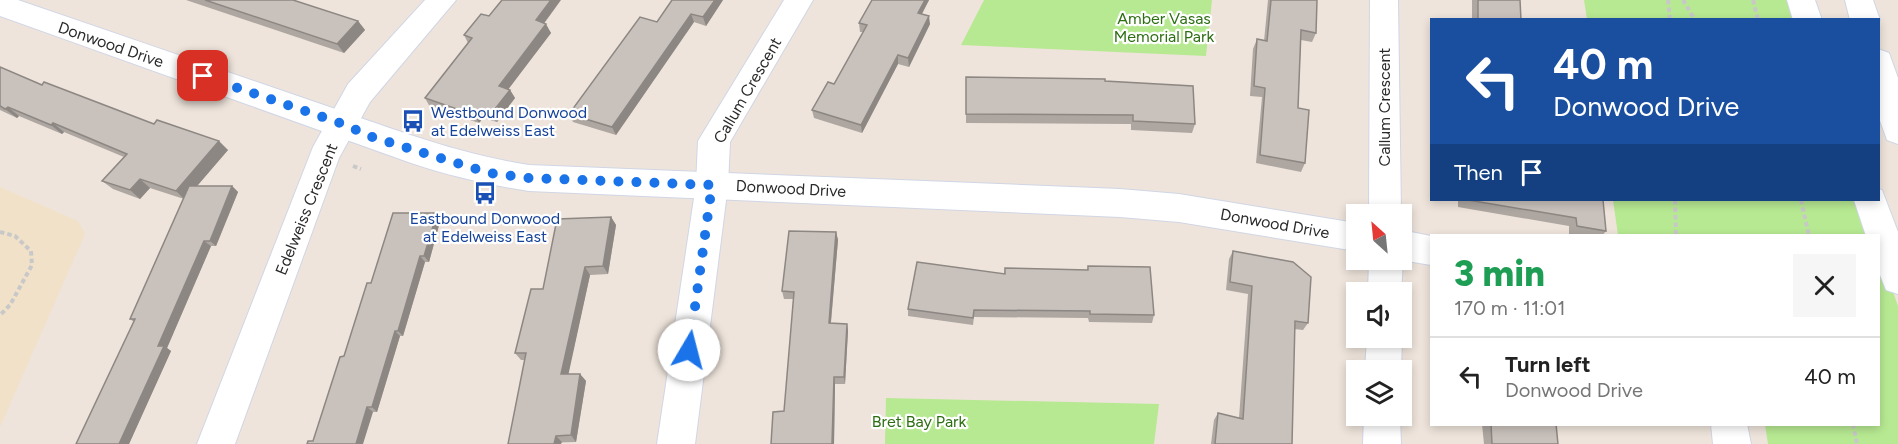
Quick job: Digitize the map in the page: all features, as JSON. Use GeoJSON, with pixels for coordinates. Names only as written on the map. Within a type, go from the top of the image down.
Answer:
{"type":"FeatureCollection","features":[{"type":"Feature","properties":{"kind":"street","name":"Edelweiss Crescent"},"geometry":{"type":"LineString","coordinates":[[216,444],[324,156],[359,93],[442,0]]}},
{"type":"Feature","properties":{"kind":"street","name":"Callum Crescent"},"geometry":{"type":"LineString","coordinates":[[676,444],[712,185],[714,141],[799,0]]}},
{"type":"Feature","properties":{"kind":"street","name":"Callum Crescent"},"geometry":{"type":"LineString","coordinates":[[1384,0],[1385,204]]}},
{"type":"Feature","properties":{"kind":"street"},"geometry":{"type":"LineString","coordinates":[[1801,0],[1807,18]]}},
{"type":"Feature","properties":{"kind":"street"},"geometry":{"type":"LineString","coordinates":[[1859,0],[1864,18]]}},
{"type":"Feature","properties":{"kind":"street","name":"Donwood Drive"},"geometry":{"type":"LineString","coordinates":[[0,5],[343,124],[372,137],[489,173],[529,178],[1179,207],[1346,235]]}},
{"type":"Feature","properties":{"kind":"street"},"geometry":{"type":"LineString","coordinates":[[1880,68],[1898,131]]}},
{"type":"Feature","properties":{"kind":"street"},"geometry":{"type":"LineString","coordinates":[[1870,201],[1898,279]]}},
{"type":"Feature","properties":{"kind":"street"},"geometry":{"type":"LineString","coordinates":[[1412,247],[1430,250]]}},
{"type":"Feature","properties":{"kind":"street"},"geometry":{"type":"LineString","coordinates":[[1382,426],[1382,444]]}},
{"type":"Feature","properties":{"kind":"street"},"geometry":{"type":"LineString","coordinates":[[1729,426],[1732,444]]}},
{"type":"Feature","properties":{"kind":"path"},"geometry":{"type":"LineString","coordinates":[[1668,0],[1670,18]]}},
{"type":"Feature","properties":{"kind":"path"},"geometry":{"type":"LineString","coordinates":[[1683,0],[1694,18]]}},
{"type":"Feature","properties":{"kind":"path"},"geometry":{"type":"LineString","coordinates":[[1753,0],[1758,18]]}},
{"type":"Feature","properties":{"kind":"path"},"geometry":{"type":"LineString","coordinates":[[1675,201],[1676,234]]}},
{"type":"Feature","properties":{"kind":"path"},"geometry":{"type":"LineString","coordinates":[[1801,201],[1809,234]]}},
{"type":"Feature","properties":{"kind":"path"},"geometry":{"type":"LineString","coordinates":[[0,232],[15,236],[31,251],[32,266],[10,305],[0,315]]}},
{"type":"Feature","properties":{"kind":"path"},"geometry":{"type":"LineString","coordinates":[[1853,426],[1857,444]]}},
{"type":"Feature","properties":{"kind":"shaded area"},"geometry":{"type":"Polygon","coordinates":[[[0,187],[78,221],[85,234],[0,427],[0,187]]]}},
{"type":"Feature","properties":{"kind":"green space","name":"Amber Vasas Memorial Park"},"geometry":{"type":"Polygon","coordinates":[[[984,0],[1212,0],[1206,56],[961,45],[984,0]]]}},
{"type":"Feature","properties":{"kind":"green space"},"geometry":{"type":"Polygon","coordinates":[[[1584,0],[1788,0],[1795,18],[1587,18],[1584,0]]]}},
{"type":"Feature","properties":{"kind":"green space"},"geometry":{"type":"Polygon","coordinates":[[[1613,201],[1860,201],[1873,234],[1618,234],[1613,201]]]}},
{"type":"Feature","properties":{"kind":"green space"},"geometry":{"type":"Polygon","coordinates":[[[1880,256],[1898,306],[1898,444],[1768,444],[1765,426],[1880,426],[1880,256]]]}},
{"type":"Feature","properties":{"kind":"green space","name":"Bret Bay Park"},"geometry":{"type":"Polygon","coordinates":[[[886,398],[1159,404],[1154,444],[885,444],[886,398]]]}},
{"type":"Feature","properties":{"kind":"building"},"geometry":{"type":"Polygon","coordinates":[[[205,0],[293,0],[358,21],[337,44],[205,0]]]}},
{"type":"Feature","properties":{"kind":"building"},"geometry":{"type":"Polygon","coordinates":[[[502,0],[551,0],[536,20],[546,24],[499,86],[510,90],[491,114],[478,110],[474,115],[425,98],[472,38],[464,35],[481,14],[489,16],[502,0]]]}},
{"type":"Feature","properties":{"kind":"building"},"geometry":{"type":"Polygon","coordinates":[[[672,0],[715,0],[703,17],[691,14],[612,127],[569,114],[640,17],[657,22],[672,0]]]}},
{"type":"Feature","properties":{"kind":"building"},"geometry":{"type":"Polygon","coordinates":[[[872,0],[925,0],[918,13],[929,16],[908,58],[898,55],[861,125],[812,110],[828,82],[834,84],[867,25],[859,23],[872,0]]]}},
{"type":"Feature","properties":{"kind":"building"},"geometry":{"type":"Polygon","coordinates":[[[1271,0],[1317,0],[1316,33],[1301,30],[1298,108],[1309,110],[1305,163],[1260,155],[1265,88],[1254,86],[1257,39],[1267,41],[1271,0]]]}},
{"type":"Feature","properties":{"kind":"building"},"geometry":{"type":"Polygon","coordinates":[[[1478,0],[1520,0],[1521,18],[1478,18],[1478,0]]]}},
{"type":"Feature","properties":{"kind":"building"},"geometry":{"type":"Polygon","coordinates":[[[0,67],[42,85],[44,82],[154,124],[157,120],[219,141],[176,191],[140,179],[130,190],[102,181],[127,154],[53,123],[51,125],[8,107],[5,109],[0,106],[0,67]]]}},
{"type":"Feature","properties":{"kind":"building"},"geometry":{"type":"Polygon","coordinates":[[[966,77],[1105,79],[1105,81],[1193,86],[1195,124],[1133,121],[1133,115],[966,114],[966,77]]]}},
{"type":"Feature","properties":{"kind":"building"},"geometry":{"type":"Polygon","coordinates":[[[189,186],[232,186],[210,241],[204,241],[158,346],[164,346],[119,444],[76,444],[135,319],[130,319],[189,186]]]}},
{"type":"Feature","properties":{"kind":"building"},"geometry":{"type":"Polygon","coordinates":[[[1474,201],[1603,201],[1606,231],[1577,226],[1576,218],[1474,201]]]}},
{"type":"Feature","properties":{"kind":"building"},"geometry":{"type":"Polygon","coordinates":[[[393,213],[437,213],[424,256],[420,256],[372,407],[367,407],[356,444],[307,444],[308,441],[313,441],[340,357],[344,356],[367,283],[371,283],[393,213]]]}},
{"type":"Feature","properties":{"kind":"building"},"geometry":{"type":"Polygon","coordinates":[[[611,217],[603,266],[585,267],[561,374],[580,374],[571,435],[556,436],[554,444],[508,444],[526,353],[515,353],[531,289],[543,289],[557,219],[611,217]]]}},
{"type":"Feature","properties":{"kind":"building"},"geometry":{"type":"Polygon","coordinates":[[[789,231],[836,232],[829,323],[847,324],[844,377],[834,377],[832,444],[771,444],[773,412],[784,411],[794,292],[782,291],[789,231]]]}},
{"type":"Feature","properties":{"kind":"building"},"geometry":{"type":"Polygon","coordinates":[[[1233,251],[1293,262],[1311,277],[1308,323],[1295,321],[1292,444],[1215,444],[1218,413],[1243,419],[1252,286],[1230,282],[1233,251]]]}},
{"type":"Feature","properties":{"kind":"building"},"geometry":{"type":"Polygon","coordinates":[[[917,262],[1005,274],[1005,268],[1088,270],[1088,266],[1150,267],[1154,315],[1090,314],[1090,311],[974,310],[973,318],[908,309],[917,262]]]}},
{"type":"Feature","properties":{"kind":"building"},"geometry":{"type":"Polygon","coordinates":[[[1491,426],[1556,426],[1558,444],[1492,444],[1491,426]]]}},
{"type":"Feature","properties":{"kind":"place","name":"Westbound Donwood at Edelweiss East"},"geometry":{"type":"Point","coordinates":[413,121]}},
{"type":"Feature","properties":{"kind":"place","name":"Eastbound Donwood at Edelweiss East"},"geometry":{"type":"Point","coordinates":[485,193]}},
{"type":"Feature","properties":{"kind":"route"},"geometry":{"type":"LineString","coordinates":[[203,76],[343,124],[372,137],[489,173],[529,178],[712,185],[689,350]]}}]}
